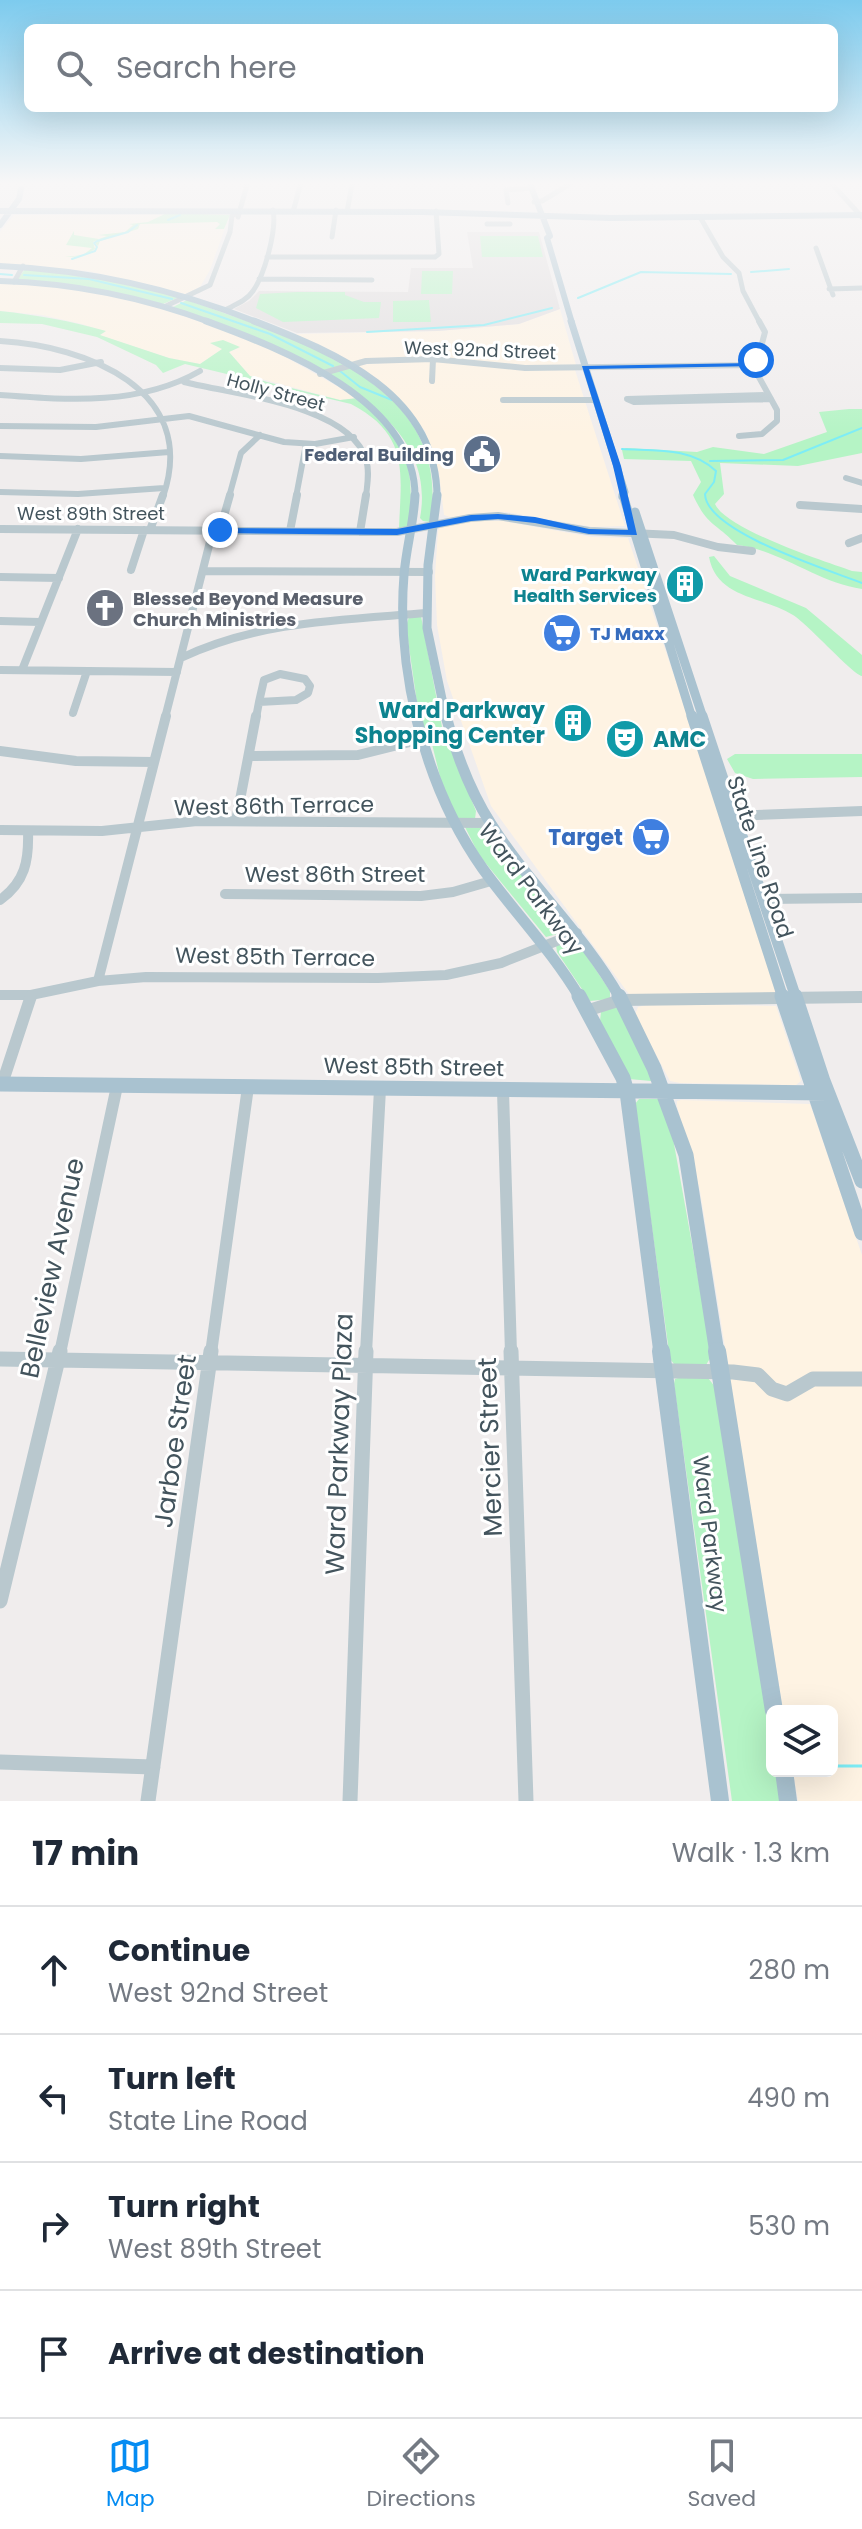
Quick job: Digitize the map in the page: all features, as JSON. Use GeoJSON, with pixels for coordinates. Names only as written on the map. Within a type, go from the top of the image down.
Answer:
{"type":"FeatureCollection","features":[{"type":"Feature","properties":{"kind":"main road","name":"Ward Parkway"},"geometry":{"type":"LineString","coordinates":[[39,268],[115,278],[187,297],[227,309],[302,339],[391,395],[420,427],[435,474],[436,524],[429,572],[427,634],[452,736],[470,787],[508,851],[606,972],[667,1092],[686,1155],[773,1705]]}},
{"type":"Feature","properties":{"kind":"main road","name":"State Line Road"},"geometry":{"type":"LineString","coordinates":[[556,268],[625,492],[622,496],[638,533],[789,999],[821,1093],[862,1181]]}},
{"type":"Feature","properties":{"kind":"main road","name":"Ward Parkway"},"geometry":{"type":"LineString","coordinates":[[0,281],[101,290],[166,306],[274,347],[354,393],[389,423],[410,458],[417,498],[404,572],[402,615],[409,684],[422,740],[453,823],[491,881],[546,945],[589,1010],[627,1092],[720,1801]]}},
{"type":"Feature","properties":{"kind":"main road"},"geometry":{"type":"LineString","coordinates":[[417,498],[420,501],[419,520],[436,524]]}},
{"type":"Feature","properties":{"kind":"main road"},"geometry":{"type":"LineString","coordinates":[[410,530],[426,531],[432,540]]}},
{"type":"Feature","properties":{"kind":"main road","name":"State Line Road"},"geometry":{"type":"LineString","coordinates":[[731,816],[764,899],[789,999]]}},
{"type":"Feature","properties":{"kind":"main road","name":"West 85th Street"},"geometry":{"type":"LineString","coordinates":[[1,1084],[821,1093]]}},
{"type":"Feature","properties":{"kind":"main road","name":"State Line Road"},"geometry":{"type":"LineString","coordinates":[[849,1151],[862,1233]]}},
{"type":"Feature","properties":{"kind":"main road"},"geometry":{"type":"LineString","coordinates":[[785,1777],[788,1801]]}},
{"type":"Feature","properties":{"kind":"street"},"geometry":{"type":"LineString","coordinates":[[14,282],[22,268]]}},
{"type":"Feature","properties":{"kind":"street"},"geometry":{"type":"LineString","coordinates":[[166,306],[211,283],[217,268]]}},
{"type":"Feature","properties":{"kind":"street"},"geometry":{"type":"LineString","coordinates":[[227,309],[248,299],[263,268]]}},
{"type":"Feature","properties":{"kind":"street"},"geometry":{"type":"LineString","coordinates":[[735,268],[739,273],[743,291],[764,328],[755,365],[758,378],[778,415],[774,426],[762,434],[739,436]]}},
{"type":"Feature","properties":{"kind":"street"},"geometry":{"type":"LineString","coordinates":[[823,268],[823,275],[833,295]]}},
{"type":"Feature","properties":{"kind":"street"},"geometry":{"type":"LineString","coordinates":[[259,279],[372,280]]}},
{"type":"Feature","properties":{"kind":"street"},"geometry":{"type":"LineString","coordinates":[[829,289],[862,288]]}},
{"type":"Feature","properties":{"kind":"street"},"geometry":{"type":"LineString","coordinates":[[0,341],[59,348],[101,362],[143,392],[161,418],[169,452],[169,473],[131,570]]}},
{"type":"Feature","properties":{"kind":"street"},"geometry":{"type":"LineString","coordinates":[[432,381],[433,359]]}},
{"type":"Feature","properties":{"kind":"street","name":"West 92nd Street"},"geometry":{"type":"LineString","coordinates":[[320,374],[347,365],[433,359],[510,368],[755,365]]}},
{"type":"Feature","properties":{"kind":"street"},"geometry":{"type":"LineString","coordinates":[[0,368],[60,370],[101,362]]}},
{"type":"Feature","properties":{"kind":"street"},"geometry":{"type":"LineString","coordinates":[[0,395],[71,400],[143,392],[184,382],[200,371]]}},
{"type":"Feature","properties":{"kind":"street","name":"Holly Street"},"geometry":{"type":"LineString","coordinates":[[184,382],[303,411],[338,425],[354,437]]}},
{"type":"Feature","properties":{"kind":"street"},"geometry":{"type":"LineString","coordinates":[[769,397],[634,402],[627,399],[769,397]]}},
{"type":"Feature","properties":{"kind":"street"},"geometry":{"type":"LineString","coordinates":[[503,400],[594,400]]}},
{"type":"Feature","properties":{"kind":"street"},"geometry":{"type":"LineString","coordinates":[[0,426],[81,428],[161,418],[199,417],[284,442],[306,444],[354,437],[365,454],[367,470],[360,532]]}},
{"type":"Feature","properties":{"kind":"street"},"geometry":{"type":"LineString","coordinates":[[98,981],[203,571],[241,453],[260,435]]}},
{"type":"Feature","properties":{"kind":"street"},"geometry":{"type":"LineString","coordinates":[[290,531],[306,444]]}},
{"type":"Feature","properties":{"kind":"street"},"geometry":{"type":"LineString","coordinates":[[0,456],[81,459],[169,452]]}},
{"type":"Feature","properties":{"kind":"street"},"geometry":{"type":"LineString","coordinates":[[846,478],[862,483]]}},
{"type":"Feature","properties":{"kind":"street"},"geometry":{"type":"LineString","coordinates":[[0,492],[78,494],[164,488]]}},
{"type":"Feature","properties":{"kind":"street"},"geometry":{"type":"LineString","coordinates":[[800,505],[862,508],[862,517]]}},
{"type":"Feature","properties":{"kind":"street"},"geometry":{"type":"LineString","coordinates":[[436,508],[440,516],[460,520]]}},
{"type":"Feature","properties":{"kind":"street","name":"West 89th Street"},"geometry":{"type":"LineString","coordinates":[[0,529],[386,532],[460,520],[509,517],[589,531],[674,535],[718,547],[752,551]]}},
{"type":"Feature","properties":{"kind":"street"},"geometry":{"type":"LineString","coordinates":[[22,670],[78,529]]}},
{"type":"Feature","properties":{"kind":"street"},"geometry":{"type":"LineString","coordinates":[[386,532],[402,535],[408,544]]}},
{"type":"Feature","properties":{"kind":"street"},"geometry":{"type":"LineString","coordinates":[[849,543],[862,538]]}},
{"type":"Feature","properties":{"kind":"street"},"geometry":{"type":"LineString","coordinates":[[203,571],[429,572]]}},
{"type":"Feature","properties":{"kind":"street"},"geometry":{"type":"LineString","coordinates":[[0,577],[59,578]]}},
{"type":"Feature","properties":{"kind":"street"},"geometry":{"type":"LineString","coordinates":[[181,658],[224,639],[271,625],[317,619],[426,613]]}},
{"type":"Feature","properties":{"kind":"street"},"geometry":{"type":"LineString","coordinates":[[0,621],[40,622]]}},
{"type":"Feature","properties":{"kind":"street"},"geometry":{"type":"LineString","coordinates":[[0,670],[177,672]]}},
{"type":"Feature","properties":{"kind":"street"},"geometry":{"type":"LineString","coordinates":[[73,713],[87,671]]}},
{"type":"Feature","properties":{"kind":"street"},"geometry":{"type":"LineString","coordinates":[[236,821],[262,682],[269,676],[300,677],[309,683],[308,693],[301,698],[259,702]]}},
{"type":"Feature","properties":{"kind":"street"},"geometry":{"type":"LineString","coordinates":[[249,756],[356,756],[452,736]]}},
{"type":"Feature","properties":{"kind":"street"},"geometry":{"type":"LineString","coordinates":[[0,751],[76,761],[154,762]]}},
{"type":"Feature","properties":{"kind":"street"},"geometry":{"type":"LineString","coordinates":[[731,816],[862,811]]}},
{"type":"Feature","properties":{"kind":"street","name":"West 86th Terrace"},"geometry":{"type":"LineString","coordinates":[[0,830],[137,828],[197,821],[489,823]]}},
{"type":"Feature","properties":{"kind":"street"},"geometry":{"type":"LineString","coordinates":[[0,900],[25,877],[29,863],[28,831]]}},
{"type":"Feature","properties":{"kind":"street","name":"West 86th Street"},"geometry":{"type":"LineString","coordinates":[[225,894],[421,896],[453,892],[491,881]]}},
{"type":"Feature","properties":{"kind":"street"},"geometry":{"type":"LineString","coordinates":[[764,899],[862,898]]}},
{"type":"Feature","properties":{"kind":"street","name":"West 85th Terrace"},"geometry":{"type":"LineString","coordinates":[[0,995],[31,995],[98,981],[181,975],[413,978],[467,972],[501,963],[577,933]]}},
{"type":"Feature","properties":{"kind":"street"},"geometry":{"type":"LineString","coordinates":[[1,1084],[31,995]]}},
{"type":"Feature","properties":{"kind":"street"},"geometry":{"type":"LineString","coordinates":[[589,1010],[621,1000],[862,997]]}},
{"type":"Feature","properties":{"kind":"street","name":"Belleview Avenue"},"geometry":{"type":"LineString","coordinates":[[0,1601],[58,1360],[117,1086]]}},
{"type":"Feature","properties":{"kind":"street","name":"Jarboe Street"},"geometry":{"type":"LineString","coordinates":[[148,1801],[248,1087]]}},
{"type":"Feature","properties":{"kind":"street","name":"Ward Parkway Plaza"},"geometry":{"type":"LineString","coordinates":[[350,1801],[365,1366],[380,1089]]}},
{"type":"Feature","properties":{"kind":"street","name":"Mercier Street"},"geometry":{"type":"LineString","coordinates":[[503,1091],[526,1801]]}},
{"type":"Feature","properties":{"kind":"street"},"geometry":{"type":"LineString","coordinates":[[0,1359],[719,1372],[758,1375],[772,1389],[787,1394],[813,1379],[862,1379]]}},
{"type":"Feature","properties":{"kind":"street"},"geometry":{"type":"LineString","coordinates":[[0,1762],[153,1767]]}},
{"type":"Feature","properties":{"kind":"shaded area"},"geometry":{"type":"Polygon","coordinates":[[[51,268],[211,268],[200,287],[185,294],[88,271],[51,268]]]}},
{"type":"Feature","properties":{"kind":"shaded area"},"geometry":{"type":"Polygon","coordinates":[[[411,268],[549,268],[560,309],[519,324],[438,331],[297,333],[234,309],[259,291],[408,292],[411,268]]]}},
{"type":"Feature","properties":{"kind":"shaded area"},"geometry":{"type":"Polygon","coordinates":[[[0,282],[51,285],[141,300],[266,346],[358,398],[340,400],[250,376],[229,352],[239,348],[211,344],[223,349],[200,364],[169,358],[99,335],[105,332],[82,324],[42,315],[0,311],[0,282]]]}},
{"type":"Feature","properties":{"kind":"shaded area"},"geometry":{"type":"Polygon","coordinates":[[[560,309],[576,365],[530,367],[463,360],[351,363],[294,334],[438,331],[519,324],[560,309]]]}},
{"type":"Feature","properties":{"kind":"shaded area"},"geometry":{"type":"Polygon","coordinates":[[[427,360],[575,370],[625,526],[593,527],[506,512],[444,515],[439,473],[425,431],[401,401],[356,365],[427,360]]]}},
{"type":"Feature","properties":{"kind":"shaded area","name":"Ward Parkway Shopping Center"},"geometry":{"type":"Polygon","coordinates":[[[469,521],[503,521],[592,537],[628,538],[780,994],[631,997],[491,806],[447,681],[437,625],[435,576],[438,531],[440,527],[469,521]]]}},
{"type":"Feature","properties":{"kind":"shaded area"},"geometry":{"type":"Polygon","coordinates":[[[653,1003],[776,1006],[801,1081],[796,1085],[670,1081],[635,1015],[638,1007],[653,1003]]]}},
{"type":"Feature","properties":{"kind":"shaded area"},"geometry":{"type":"Polygon","coordinates":[[[677,1101],[810,1104],[862,1255],[862,1801],[798,1801],[794,1777],[838,1777],[838,1705],[782,1705],[700,1191],[677,1101]]]}},
{"type":"Feature","properties":{"kind":"green space"},"geometry":{"type":"Polygon","coordinates":[[[25,269],[103,276],[180,297],[163,304],[89,287],[17,280],[25,269]]]}},
{"type":"Feature","properties":{"kind":"green space"},"geometry":{"type":"Polygon","coordinates":[[[422,271],[453,271],[452,294],[421,294],[422,271]]]}},
{"type":"Feature","properties":{"kind":"green space"},"geometry":{"type":"Polygon","coordinates":[[[345,292],[345,295],[364,302],[381,302],[379,318],[283,322],[256,308],[260,294],[345,292]]]}},
{"type":"Feature","properties":{"kind":"green space"},"geometry":{"type":"Polygon","coordinates":[[[187,300],[298,339],[343,365],[323,371],[173,307],[187,300]]]}},
{"type":"Feature","properties":{"kind":"green space"},"geometry":{"type":"Polygon","coordinates":[[[429,300],[431,322],[393,322],[393,301],[429,300]]]}},
{"type":"Feature","properties":{"kind":"green space"},"geometry":{"type":"Polygon","coordinates":[[[0,311],[93,327],[106,331],[100,335],[169,358],[200,364],[222,349],[210,343],[223,340],[240,347],[229,352],[250,376],[340,400],[358,398],[386,427],[404,454],[410,485],[408,526],[399,529],[400,473],[393,442],[370,416],[351,404],[185,364],[163,373],[156,365],[97,337],[42,324],[0,323],[0,311]]]}},
{"type":"Feature","properties":{"kind":"green space"},"geometry":{"type":"Polygon","coordinates":[[[346,367],[363,376],[393,401],[416,431],[424,447],[432,483],[430,522],[420,518],[422,493],[418,470],[398,432],[365,400],[327,373],[346,367]]]}},
{"type":"Feature","properties":{"kind":"green space"},"geometry":{"type":"Polygon","coordinates":[[[862,409],[862,453],[798,466],[720,463],[724,494],[715,504],[723,514],[756,534],[820,560],[862,572],[862,589],[830,580],[768,553],[737,545],[708,519],[698,505],[693,495],[701,482],[691,461],[624,459],[622,450],[697,452],[713,447],[764,454],[827,432],[819,412],[862,409]]]}},
{"type":"Feature","properties":{"kind":"green space"},"geometry":{"type":"Polygon","coordinates":[[[714,556],[730,576],[806,608],[862,655],[862,676],[793,615],[743,595],[721,581],[709,557],[714,556]]]}},
{"type":"Feature","properties":{"kind":"green space"},"geometry":{"type":"Polygon","coordinates":[[[421,616],[442,727],[427,733],[419,717],[406,626],[409,617],[421,616]]]}},
{"type":"Feature","properties":{"kind":"green space"},"geometry":{"type":"Polygon","coordinates":[[[432,744],[445,744],[451,749],[476,811],[475,819],[457,819],[442,785],[432,744]]]}},
{"type":"Feature","properties":{"kind":"green space"},"geometry":{"type":"Polygon","coordinates":[[[735,754],[862,754],[862,777],[753,779],[735,773],[727,759],[735,754]]]}},
{"type":"Feature","properties":{"kind":"green space"},"geometry":{"type":"Polygon","coordinates":[[[465,827],[485,828],[488,831],[565,932],[546,937],[479,855],[465,827]]]}},
{"type":"Feature","properties":{"kind":"green space"},"geometry":{"type":"Polygon","coordinates":[[[576,940],[610,991],[610,999],[590,1001],[557,952],[556,945],[576,940]]]}},
{"type":"Feature","properties":{"kind":"green space"},"geometry":{"type":"Polygon","coordinates":[[[616,1007],[620,1009],[655,1079],[629,1079],[600,1021],[601,1012],[616,1007]]]}},
{"type":"Feature","properties":{"kind":"green space"},"geometry":{"type":"Polygon","coordinates":[[[639,1099],[659,1099],[667,1105],[712,1355],[706,1365],[674,1364],[670,1359],[635,1104],[639,1099]]]}},
{"type":"Feature","properties":{"kind":"green space"},"geometry":{"type":"Polygon","coordinates":[[[708,1378],[716,1388],[767,1705],[766,1777],[778,1777],[782,1801],[732,1801],[675,1379],[708,1378]]]}},
{"type":"Feature","properties":{"kind":"waterway"},"geometry":{"type":"LineString","coordinates":[[751,272],[789,269]]}},
{"type":"Feature","properties":{"kind":"waterway"},"geometry":{"type":"LineString","coordinates":[[578,298],[641,272],[731,274]]}},
{"type":"Feature","properties":{"kind":"waterway"},"geometry":{"type":"LineString","coordinates":[[0,274],[12,275]]}},
{"type":"Feature","properties":{"kind":"waterway"},"geometry":{"type":"LineString","coordinates":[[24,275],[89,279],[172,299]]}},
{"type":"Feature","properties":{"kind":"waterway"},"geometry":{"type":"LineString","coordinates":[[181,303],[270,334],[333,366]]}},
{"type":"Feature","properties":{"kind":"waterway"},"geometry":{"type":"LineString","coordinates":[[367,332],[484,325],[552,308]]}},
{"type":"Feature","properties":{"kind":"waterway"},"geometry":{"type":"LineString","coordinates":[[340,371],[360,387],[392,400]]}},
{"type":"Feature","properties":{"kind":"waterway"},"geometry":{"type":"LineString","coordinates":[[710,461],[783,460],[862,428]]}},
{"type":"Feature","properties":{"kind":"waterway"},"geometry":{"type":"LineString","coordinates":[[622,449],[672,452],[706,463],[716,471],[714,482],[705,494],[711,508],[725,522],[772,548],[862,583]]}},
{"type":"Feature","properties":{"kind":"waterway"},"geometry":{"type":"LineString","coordinates":[[838,1766],[862,1766]]}},
{"type":"Feature","properties":{"kind":"place","name":"Federal Building"},"geometry":{"type":"Point","coordinates":[482,454]}},
{"type":"Feature","properties":{"kind":"place","name":"Ward Parkway Health Services"},"geometry":{"type":"Point","coordinates":[685,584]}},
{"type":"Feature","properties":{"kind":"place","name":"Blessed Beyond Measure Church Ministries"},"geometry":{"type":"Point","coordinates":[105,608]}},
{"type":"Feature","properties":{"kind":"place","name":"TJ Maxx"},"geometry":{"type":"Point","coordinates":[562,633]}},
{"type":"Feature","properties":{"kind":"place","name":"Ward Parkway Shopping Center"},"geometry":{"type":"Point","coordinates":[573,723]}},
{"type":"Feature","properties":{"kind":"place","name":"AMC"},"geometry":{"type":"Point","coordinates":[625,739]}},
{"type":"Feature","properties":{"kind":"place","name":"Target"},"geometry":{"type":"Point","coordinates":[651,837]}},
{"type":"Feature","properties":{"kind":"route"},"geometry":{"type":"LineString","coordinates":[[220,530],[397,532],[498,516],[589,531],[633,533],[622,496],[625,492],[584,367],[755,365],[756,360]]}}]}
